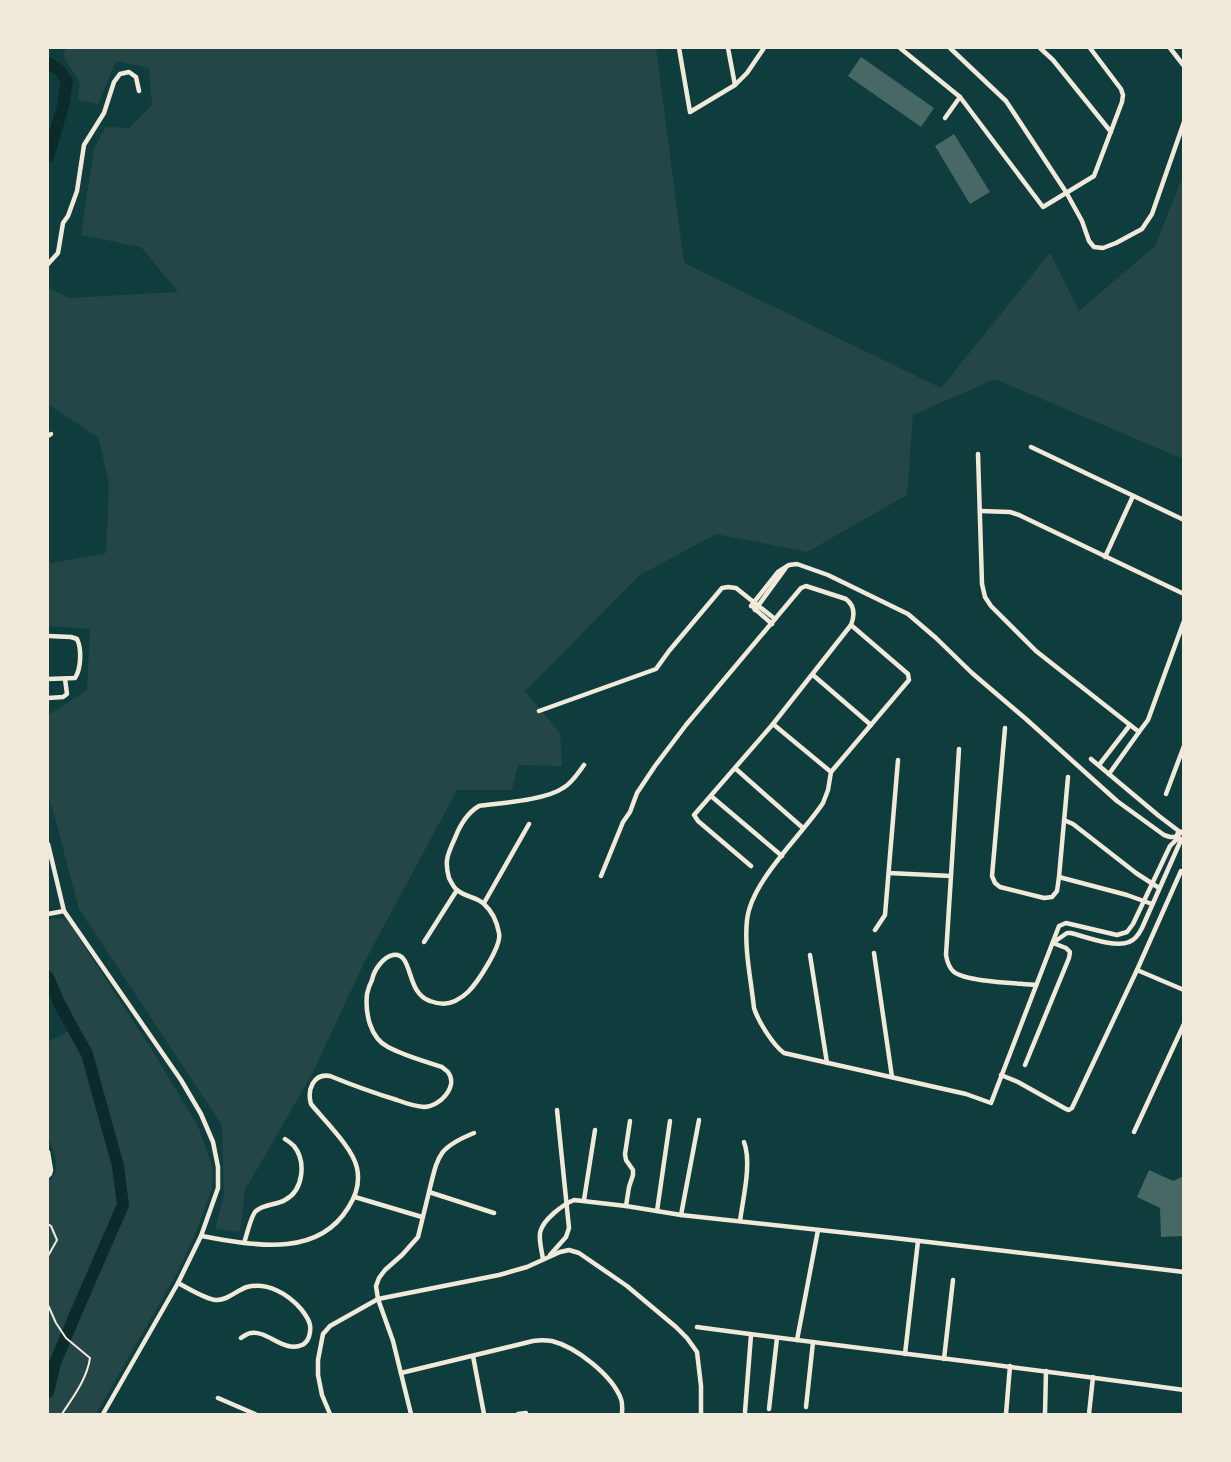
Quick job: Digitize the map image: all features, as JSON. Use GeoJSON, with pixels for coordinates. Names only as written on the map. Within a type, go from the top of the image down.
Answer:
{"type":"FeatureCollection","features":[{"type":"Feature","properties":{"kind":"street"},"geometry":{"type":"LineString","coordinates":[[679,48],[690,112],[735,85],[747,73],[764,48]]}},
{"type":"Feature","properties":{"kind":"street"},"geometry":{"type":"LineString","coordinates":[[728,48],[735,85]]}},
{"type":"Feature","properties":{"kind":"street"},"geometry":{"type":"LineString","coordinates":[[900,48],[960,97],[1043,206],[1094,176],[1123,95],[1121,89],[1090,48]]}},
{"type":"Feature","properties":{"kind":"street"},"geometry":{"type":"LineString","coordinates":[[950,48],[1006,101],[1066,192],[1082,221],[1089,242],[1094,247],[1103,248],[1116,244],[1142,229],[1152,214],[1184,122]]}},
{"type":"Feature","properties":{"kind":"street"},"geometry":{"type":"LineString","coordinates":[[1040,48],[1053,60],[1111,132]]}},
{"type":"Feature","properties":{"kind":"street"},"geometry":{"type":"LineString","coordinates":[[1170,48],[1184,66]]}},
{"type":"Feature","properties":{"kind":"street"},"geometry":{"type":"LineString","coordinates":[[48,264],[58,253],[63,223],[68,216],[77,191],[84,145],[104,113],[114,82],[120,74],[129,72],[136,77],[138,91]]}},
{"type":"Feature","properties":{"kind":"street"},"geometry":{"type":"LineString","coordinates":[[945,118],[960,97]]}},
{"type":"Feature","properties":{"kind":"street"},"geometry":{"type":"LineString","coordinates":[[1032,447],[1184,520]]}},
{"type":"Feature","properties":{"kind":"street"},"geometry":{"type":"LineString","coordinates":[[978,454],[982,584],[985,597],[991,606],[1036,651],[1139,732]]}},
{"type":"Feature","properties":{"kind":"street"},"geometry":{"type":"LineString","coordinates":[[1105,557],[1133,496]]}},
{"type":"Feature","properties":{"kind":"street"},"geometry":{"type":"LineString","coordinates":[[980,511],[1010,512],[1019,515],[1184,594]]}},
{"type":"Feature","properties":{"kind":"street"},"geometry":{"type":"LineString","coordinates":[[755,606],[778,572],[789,565],[797,564],[858,589],[908,614],[1117,801],[1164,835],[1181,837]]}},
{"type":"Feature","properties":{"kind":"street"},"geometry":{"type":"LineString","coordinates":[[601,876],[637,793],[655,766],[686,725],[801,588],[806,586],[850,602],[854,613],[852,625],[736,769],[694,815],[698,821],[751,866]]}},
{"type":"Feature","properties":{"kind":"street"},"geometry":{"type":"LineString","coordinates":[[539,711],[656,668],[722,588],[736,588],[773,622]]}},
{"type":"Feature","properties":{"kind":"street"},"geometry":{"type":"LineString","coordinates":[[1109,774],[1148,720],[1184,621]]}},
{"type":"Feature","properties":{"kind":"street"},"geometry":{"type":"LineString","coordinates":[[852,625],[910,677],[831,772],[824,802],[753,897],[747,919],[746,944],[754,1008],[778,1049],[784,1053],[966,1094],[991,1103],[1059,926],[1066,923],[1117,935],[1128,932],[1170,846],[1181,837]]}},
{"type":"Feature","properties":{"kind":"street"},"geometry":{"type":"LineString","coordinates":[[48,636],[71,637],[77,639],[80,644],[78,673],[74,678],[48,679]]}},
{"type":"Feature","properties":{"kind":"street"},"geometry":{"type":"LineString","coordinates":[[813,675],[871,725]]}},
{"type":"Feature","properties":{"kind":"street"},"geometry":{"type":"LineString","coordinates":[[48,698],[64,697],[67,694],[65,679]]}},
{"type":"Feature","properties":{"kind":"street"},"geometry":{"type":"LineString","coordinates":[[773,724],[831,772]]}},
{"type":"Feature","properties":{"kind":"street"},"geometry":{"type":"LineString","coordinates":[[1099,765],[1130,725]]}},
{"type":"Feature","properties":{"kind":"street"},"geometry":{"type":"LineString","coordinates":[[1004,728],[992,876],[995,883],[1000,887],[1044,898],[1052,897],[1056,891],[1059,877],[1068,777]]}},
{"type":"Feature","properties":{"kind":"street"},"geometry":{"type":"LineString","coordinates":[[1115,745],[1125,752]]}},
{"type":"Feature","properties":{"kind":"street"},"geometry":{"type":"LineString","coordinates":[[1166,794],[1184,746]]}},
{"type":"Feature","properties":{"kind":"street"},"geometry":{"type":"LineString","coordinates":[[959,749],[946,955],[948,964],[954,972],[975,979],[1036,985]]}},
{"type":"Feature","properties":{"kind":"street"},"geometry":{"type":"LineString","coordinates":[[1091,759],[1181,837]]}},
{"type":"Feature","properties":{"kind":"street"},"geometry":{"type":"LineString","coordinates":[[875,930],[885,915],[898,760]]}},
{"type":"Feature","properties":{"kind":"street"},"geometry":{"type":"LineString","coordinates":[[201,1236],[244,1243],[293,1244],[313,1238],[332,1226],[346,1212],[355,1197],[358,1183],[358,1168],[351,1152],[310,1104],[309,1088],[319,1077],[324,1075],[366,1091],[423,1107],[439,1103],[446,1097],[451,1079],[448,1072],[442,1067],[387,1047],[371,1028],[367,995],[373,976],[385,958],[399,955],[404,959],[417,992],[424,999],[442,1004],[454,1002],[468,993],[494,954],[500,937],[497,922],[484,903],[457,890],[450,881],[446,866],[448,853],[463,821],[471,810],[480,806],[551,794],[564,788],[574,779],[584,765]]}},
{"type":"Feature","properties":{"kind":"street"},"geometry":{"type":"LineString","coordinates":[[736,769],[803,828]]}},
{"type":"Feature","properties":{"kind":"street"},"geometry":{"type":"LineString","coordinates":[[711,796],[782,856]]}},
{"type":"Feature","properties":{"kind":"street"},"geometry":{"type":"LineString","coordinates":[[1064,820],[1073,824],[1152,884],[1160,888]]}},
{"type":"Feature","properties":{"kind":"street"},"geometry":{"type":"LineString","coordinates":[[484,903],[529,824]]}},
{"type":"Feature","properties":{"kind":"street"},"geometry":{"type":"LineString","coordinates":[[1053,943],[1067,933],[1118,944],[1131,942],[1137,936],[1160,888],[1181,837]]}},
{"type":"Feature","properties":{"kind":"street"},"geometry":{"type":"LineString","coordinates":[[48,844],[49,855],[64,911],[181,1080],[201,1114],[213,1142],[218,1167],[218,1188],[201,1236],[178,1283],[103,1414]]}},
{"type":"Feature","properties":{"kind":"street"},"geometry":{"type":"LineString","coordinates":[[1001,1075],[1018,1082],[1066,1109],[1072,1108],[1181,871]]}},
{"type":"Feature","properties":{"kind":"street"},"geometry":{"type":"LineString","coordinates":[[889,873],[951,876]]}},
{"type":"Feature","properties":{"kind":"street"},"geometry":{"type":"LineString","coordinates":[[1059,877],[1144,900],[1152,904]]}},
{"type":"Feature","properties":{"kind":"street"},"geometry":{"type":"LineString","coordinates":[[424,942],[457,890]]}},
{"type":"Feature","properties":{"kind":"street"},"geometry":{"type":"LineString","coordinates":[[48,914],[64,911]]}},
{"type":"Feature","properties":{"kind":"street"},"geometry":{"type":"LineString","coordinates":[[1025,1065],[1069,958],[1070,952],[1066,948],[1053,943]]}},
{"type":"Feature","properties":{"kind":"street"},"geometry":{"type":"LineString","coordinates":[[874,953],[892,1077]]}},
{"type":"Feature","properties":{"kind":"street"},"geometry":{"type":"LineString","coordinates":[[810,955],[827,1063]]}},
{"type":"Feature","properties":{"kind":"street"},"geometry":{"type":"LineString","coordinates":[[1137,970],[1184,990]]}},
{"type":"Feature","properties":{"kind":"street"},"geometry":{"type":"LineString","coordinates":[[1134,1132],[1184,1024]]}},
{"type":"Feature","properties":{"kind":"street"},"geometry":{"type":"LineString","coordinates":[[549,1256],[569,1233],[557,1110]]}},
{"type":"Feature","properties":{"kind":"street"},"geometry":{"type":"LineString","coordinates":[[682,1215],[699,1120]]}},
{"type":"Feature","properties":{"kind":"street"},"geometry":{"type":"LineString","coordinates":[[658,1211],[670,1121]]}},
{"type":"Feature","properties":{"kind":"street"},"geometry":{"type":"LineString","coordinates":[[626,1206],[630,1180],[633,1175],[633,1170],[626,1160],[625,1154],[630,1122]]}},
{"type":"Feature","properties":{"kind":"street"},"geometry":{"type":"LineString","coordinates":[[584,1200],[594,1130]]}},
{"type":"Feature","properties":{"kind":"street"},"geometry":{"type":"LineString","coordinates":[[411,1414],[393,1342],[378,1299],[376,1286],[385,1270],[418,1237],[437,1160],[442,1151],[457,1140],[474,1133]]}},
{"type":"Feature","properties":{"kind":"street"},"geometry":{"type":"LineString","coordinates":[[244,1243],[254,1212],[285,1200],[294,1193],[299,1184],[302,1171],[301,1159],[292,1144],[284,1138]]}},
{"type":"Feature","properties":{"kind":"street"},"geometry":{"type":"LineString","coordinates":[[740,1221],[748,1162],[744,1142]]}},
{"type":"Feature","properties":{"kind":"street"},"geometry":{"type":"LineString","coordinates":[[48,1152],[51,1170],[48,1176]]}},
{"type":"Feature","properties":{"kind":"street"},"geometry":{"type":"LineString","coordinates":[[429,1192],[494,1213]]}},
{"type":"Feature","properties":{"kind":"street"},"geometry":{"type":"LineString","coordinates":[[355,1197],[422,1217]]}},
{"type":"Feature","properties":{"kind":"street"},"geometry":{"type":"LineString","coordinates":[[544,1259],[539,1234],[543,1222],[566,1202],[584,1200],[682,1215],[918,1240],[1184,1272]]}},
{"type":"Feature","properties":{"kind":"street"},"geometry":{"type":"LineString","coordinates":[[797,1340],[818,1230]]}},
{"type":"Feature","properties":{"kind":"street"},"geometry":{"type":"LineString","coordinates":[[905,1354],[918,1240]]}},
{"type":"Feature","properties":{"kind":"street"},"geometry":{"type":"LineString","coordinates":[[330,1414],[322,1395],[318,1375],[323,1334],[330,1326],[378,1299],[499,1275],[527,1267],[549,1256],[569,1250],[579,1253],[627,1286],[687,1338],[697,1352],[701,1386],[701,1414]]}},
{"type":"Feature","properties":{"kind":"street"},"geometry":{"type":"LineString","coordinates":[[944,1359],[953,1280]]}},
{"type":"Feature","properties":{"kind":"street"},"geometry":{"type":"LineString","coordinates":[[178,1283],[217,1300],[226,1298],[246,1287],[270,1288],[284,1294],[294,1302],[306,1315],[310,1323],[308,1340],[302,1345],[281,1344],[260,1333],[250,1333],[241,1338]]}},
{"type":"Feature","properties":{"kind":"street"},"geometry":{"type":"LineString","coordinates":[[697,1327],[1184,1390]]}},
{"type":"Feature","properties":{"kind":"street"},"geometry":{"type":"LineString","coordinates":[[745,1412],[751,1335]]}},
{"type":"Feature","properties":{"kind":"street"},"geometry":{"type":"LineString","coordinates":[[769,1409],[777,1338]]}},
{"type":"Feature","properties":{"kind":"street"},"geometry":{"type":"LineString","coordinates":[[401,1373],[532,1341],[551,1341],[579,1354],[600,1370],[614,1386],[622,1401],[622,1414]]}},
{"type":"Feature","properties":{"kind":"street"},"geometry":{"type":"LineString","coordinates":[[806,1407],[812,1342]]}},
{"type":"Feature","properties":{"kind":"street"},"geometry":{"type":"LineString","coordinates":[[473,1356],[484,1414]]}},
{"type":"Feature","properties":{"kind":"street"},"geometry":{"type":"LineString","coordinates":[[1006,1414],[1010,1366]]}},
{"type":"Feature","properties":{"kind":"street"},"geometry":{"type":"LineString","coordinates":[[1046,1371],[1046,1414]]}},
{"type":"Feature","properties":{"kind":"street"},"geometry":{"type":"LineString","coordinates":[[1089,1414],[1093,1377]]}},
{"type":"Feature","properties":{"kind":"street"},"geometry":{"type":"LineString","coordinates":[[218,1398],[255,1414]]}},
{"type":"Feature","properties":{"kind":"street"},"geometry":{"type":"LineString","coordinates":[[518,1414],[526,1413]]}},
{"type":"Feature","properties":{"kind":"lane"},"geometry":{"type":"LineString","coordinates":[[48,1224],[51,1226],[57,1240],[48,1256]]}},
{"type":"Feature","properties":{"kind":"lane"},"geometry":{"type":"LineString","coordinates":[[48,1305],[66,1338],[90,1358],[85,1376],[62,1414]]}},
{"type":"Feature","properties":{"kind":"shaded area"},"geometry":{"type":"Polygon","coordinates":[[[67,48],[656,48],[684,263],[941,388],[1050,253],[1079,311],[1155,246],[1183,176],[1183,459],[995,379],[913,415],[907,495],[807,552],[716,534],[640,575],[525,691],[560,733],[562,766],[518,765],[512,790],[457,790],[364,963],[312,1074],[245,1190],[240,1232],[215,1229],[224,1195],[222,1125],[79,909],[48,795],[48,715],[87,690],[90,629],[48,626],[48,564],[106,553],[109,485],[99,438],[48,404],[48,288],[69,298],[178,292],[141,247],[81,235],[94,148],[106,127],[129,128],[152,105],[149,68],[116,61],[98,104],[78,100],[80,82],[63,56],[67,48]]]}},
{"type":"Feature","properties":{"kind":"shaded area"},"geometry":{"type":"Polygon","coordinates":[[[54,918],[64,919],[69,923],[150,1047],[198,1126],[212,1166],[212,1189],[194,1237],[177,1273],[96,1414],[48,1414],[48,1182],[55,1173],[56,1161],[48,1137],[48,1042],[76,1027],[48,977],[48,920],[54,918]]]}},
{"type":"Feature","properties":{"kind":"building"},"geometry":{"type":"Polygon","coordinates":[[[861,57],[934,108],[921,127],[848,76],[861,57]]]}},
{"type":"Feature","properties":{"kind":"building"},"geometry":{"type":"Polygon","coordinates":[[[954,134],[990,192],[970,204],[935,146],[954,134]]]}},
{"type":"Feature","properties":{"kind":"building"},"geometry":{"type":"Polygon","coordinates":[[[1149,1170],[1173,1181],[1184,1176],[1184,1236],[1161,1237],[1160,1208],[1137,1197],[1149,1170]]]}},
{"type":"Feature","properties":{"kind":"waterway"},"geometry":{"type":"LineString","coordinates":[[48,63],[59,70],[67,81],[63,106],[48,157]]}},
{"type":"Feature","properties":{"kind":"waterway"},"geometry":{"type":"LineString","coordinates":[[48,977],[59,1003],[87,1054],[118,1166],[123,1205],[55,1363],[48,1392]]}}]}
